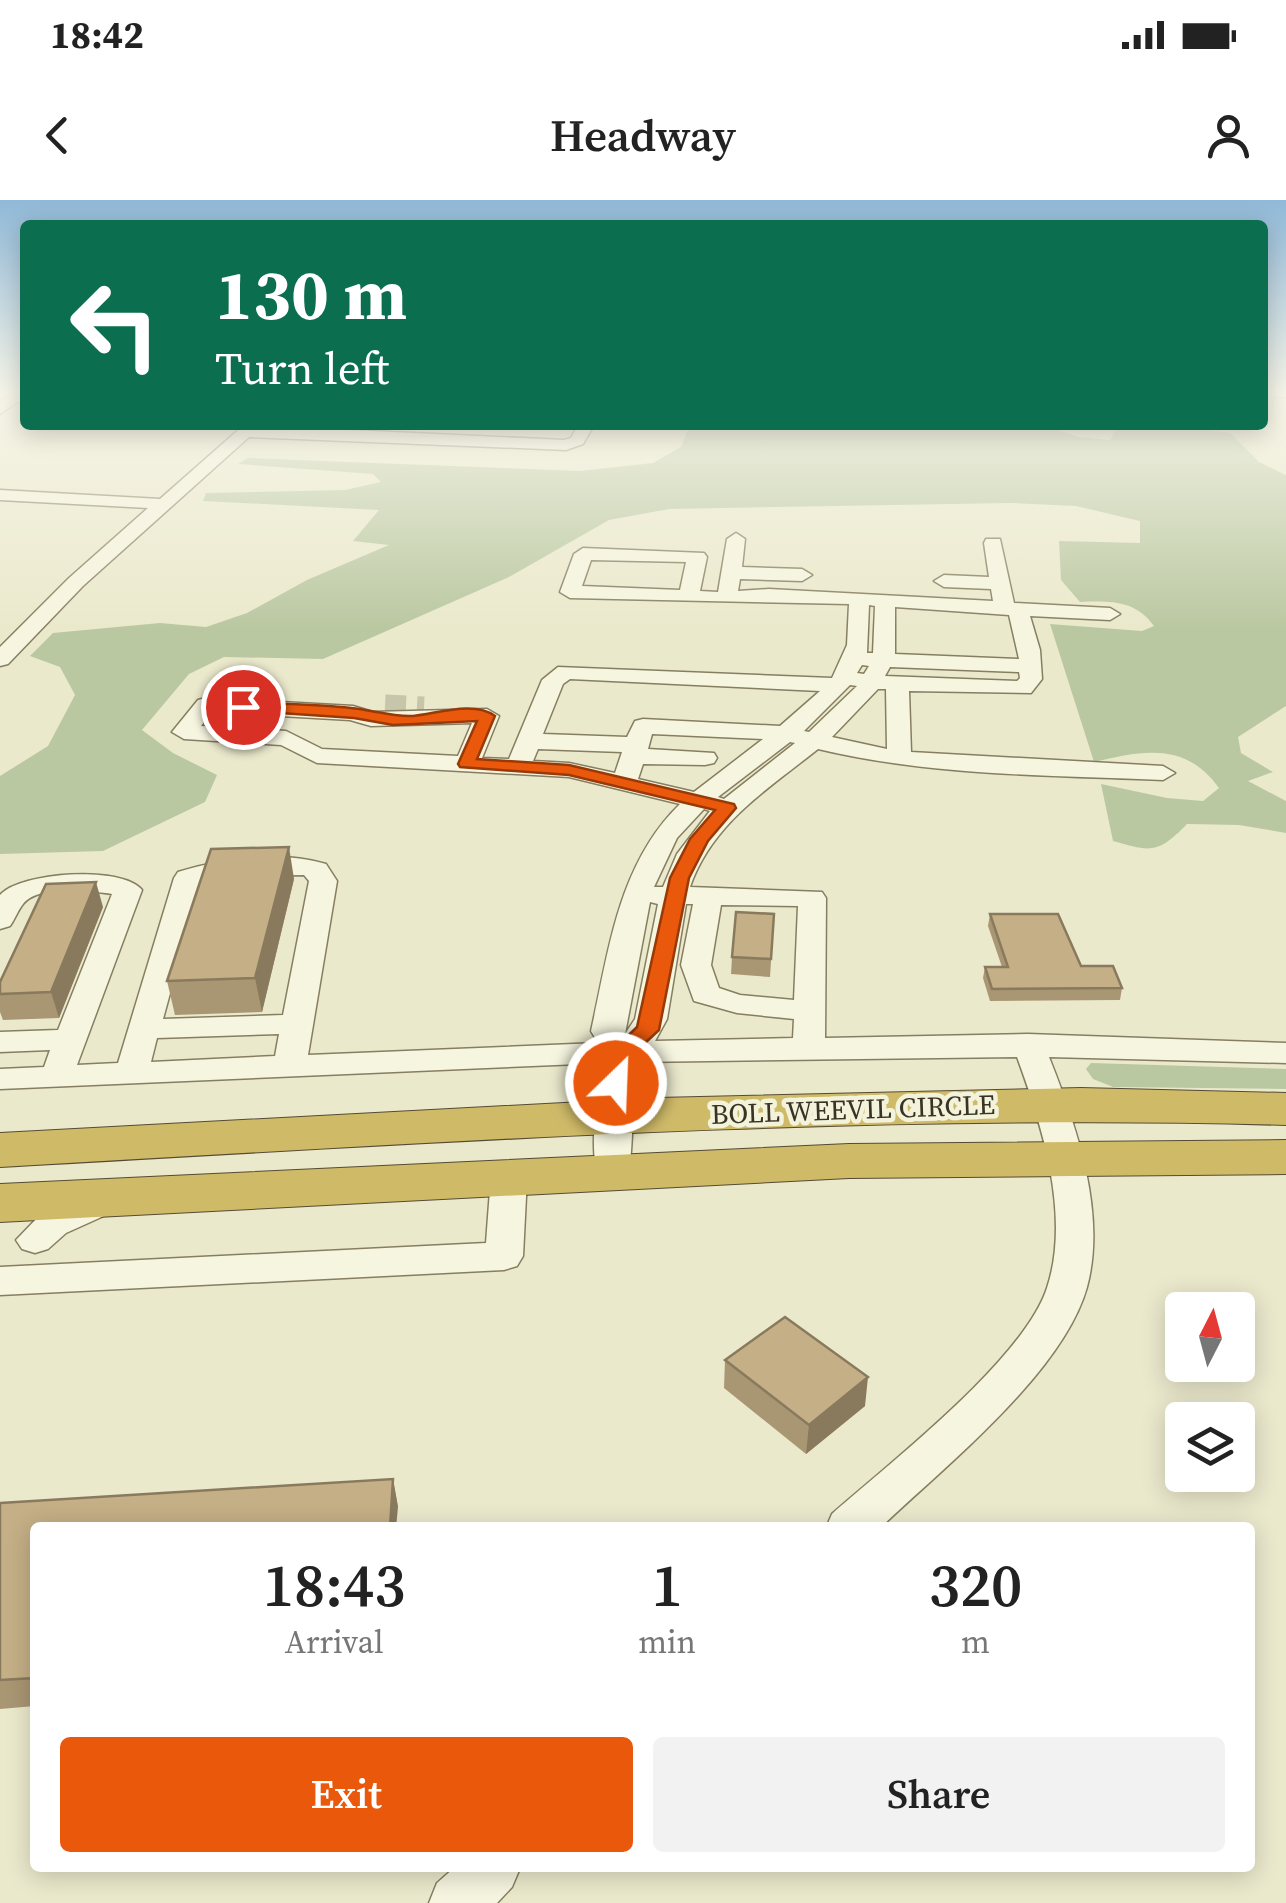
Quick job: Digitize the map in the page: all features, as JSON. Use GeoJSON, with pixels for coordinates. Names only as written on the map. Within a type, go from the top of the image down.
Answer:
{"type":"FeatureCollection","features":[{"type":"Feature","properties":{"kind":"highway","name":"BOLL WEEVIL CIRCLE"},"geometry":{"type":"LineString","coordinates":[[0,1150],[613,1117],[1052,1104],[1286,1109]]}},
{"type":"Feature","properties":{"kind":"highway"},"geometry":{"type":"LineString","coordinates":[[24,1215],[73,1162],[138,1143]]}},
{"type":"Feature","properties":{"kind":"highway","name":"BOLL WEEVIL CIRCLE"},"geometry":{"type":"LineString","coordinates":[[24,1215],[115,1196],[614,1171],[1063,1157],[1286,1157]]}},
{"type":"Feature","properties":{"kind":"street"},"geometry":{"type":"LineString","coordinates":[[0,659],[76,582],[201,470]]}},
{"type":"Feature","properties":{"kind":"street"},"geometry":{"type":"LineString","coordinates":[[0,495],[163,504]]}},
{"type":"Feature","properties":{"kind":"street"},"geometry":{"type":"LineString","coordinates":[[736,539],[731,573],[738,599]]}},
{"type":"Feature","properties":{"kind":"street"},"geometry":{"type":"LineString","coordinates":[[519,766],[553,680],[566,672],[764,681],[864,674],[1023,688],[1030,684],[1030,666],[1000,583],[992,542]]}},
{"type":"Feature","properties":{"kind":"street"},"geometry":{"type":"LineString","coordinates":[[694,577],[577,572],[694,577],[738,599],[769,604],[872,604],[979,613],[1012,610],[1110,614]]}},
{"type":"Feature","properties":{"kind":"street"},"geometry":{"type":"LineString","coordinates":[[731,573],[818,576],[842,582],[1000,583]]}},
{"type":"Feature","properties":{"kind":"street"},"geometry":{"type":"LineString","coordinates":[[614,1171],[613,1117],[620,1054],[607,1031],[638,896],[668,833],[698,800],[797,731],[844,713],[864,674],[872,604]]}},
{"type":"Feature","properties":{"kind":"street"},"geometry":{"type":"LineString","coordinates":[[864,674],[900,758]]}},
{"type":"Feature","properties":{"kind":"street"},"geometry":{"type":"LineString","coordinates":[[764,681],[762,707],[797,731]]}},
{"type":"Feature","properties":{"kind":"street"},"geometry":{"type":"LineString","coordinates":[[224,682],[184,732],[286,738],[316,756],[569,770],[727,808]]}},
{"type":"Feature","properties":{"kind":"street"},"geometry":{"type":"LineString","coordinates":[[206,705],[354,713],[371,719],[415,721],[431,711],[487,716],[466,764]]}},
{"type":"Feature","properties":{"kind":"street"},"geometry":{"type":"LineString","coordinates":[[354,713],[384,705]]}},
{"type":"Feature","properties":{"kind":"street"},"geometry":{"type":"LineString","coordinates":[[625,781],[643,726],[797,731],[900,758],[1162,773]]}},
{"type":"Feature","properties":{"kind":"street"},"geometry":{"type":"LineString","coordinates":[[620,1054],[648,1030],[674,895],[699,839],[797,731]]}},
{"type":"Feature","properties":{"kind":"street"},"geometry":{"type":"LineString","coordinates":[[529,741],[706,758]]}},
{"type":"Feature","properties":{"kind":"street"},"geometry":{"type":"LineString","coordinates":[[131,1074],[188,878],[220,868],[306,867],[316,870],[324,881],[289,1067]]}},
{"type":"Feature","properties":{"kind":"street"},"geometry":{"type":"LineString","coordinates":[[0,920],[18,893],[39,886],[110,884],[128,890],[56,1077]]}},
{"type":"Feature","properties":{"kind":"street"},"geometry":{"type":"LineString","coordinates":[[708,895],[696,965],[705,994],[737,1004],[810,1011]]}},
{"type":"Feature","properties":{"kind":"street"},"geometry":{"type":"LineString","coordinates":[[638,896],[812,898],[809,1048]]}},
{"type":"Feature","properties":{"kind":"street"},"geometry":{"type":"LineString","coordinates":[[144,1030],[295,1024]]}},
{"type":"Feature","properties":{"kind":"street"},"geometry":{"type":"LineString","coordinates":[[0,1042],[73,1039]]}},
{"type":"Feature","properties":{"kind":"street"},"geometry":{"type":"LineString","coordinates":[[854,1522],[984,1401],[1052,1320],[1066,1291],[1072,1261],[1063,1157],[1052,1104],[1028,1044]]}},
{"type":"Feature","properties":{"kind":"street"},"geometry":{"type":"LineString","coordinates":[[0,1079],[809,1048],[1028,1044],[1286,1053]]}},
{"type":"Feature","properties":{"kind":"street"},"geometry":{"type":"LineString","coordinates":[[24,1215],[9,1280],[504,1256],[508,1176]]}},
{"type":"Feature","properties":{"kind":"street"},"geometry":{"type":"LineString","coordinates":[[457,1903],[489,1872]]}},
{"type":"Feature","properties":{"kind":"green space"},"geometry":{"type":"Polygon","coordinates":[[[325,470],[1277,470],[1286,475],[1286,706],[1238,737],[1241,753],[1273,772],[1248,781],[1286,801],[1286,833],[1239,825],[1187,824],[1169,841],[1153,848],[1113,841],[1101,784],[1203,801],[1219,788],[1206,773],[1178,756],[1147,753],[1094,762],[1050,624],[1142,631],[1154,626],[1130,607],[1112,602],[1080,602],[1061,580],[1059,541],[1140,543],[1140,521],[1076,506],[1010,503],[669,509],[609,520],[509,577],[323,659],[224,657],[189,674],[142,730],[173,753],[217,775],[205,802],[103,851],[0,854],[0,776],[48,746],[75,695],[60,667],[30,656],[53,633],[160,623],[206,627],[247,613],[307,580],[389,545],[353,541],[379,510],[203,501],[206,493],[345,490],[381,482],[373,474],[325,470]]]}},
{"type":"Feature","properties":{"kind":"green space"},"geometry":{"type":"Polygon","coordinates":[[[1091,1063],[1286,1069],[1286,1089],[1113,1087],[1093,1079],[1086,1069],[1091,1063]]]}},
{"type":"Feature","properties":{"kind":"building"},"geometry":{"type":"Polygon","coordinates":[[[289,847],[255,978],[167,981],[211,849],[289,847]]]}},
{"type":"Feature","properties":{"kind":"building"},"geometry":{"type":"Polygon","coordinates":[[[96,882],[51,992],[0,994],[0,982],[46,884],[96,882]]]}},
{"type":"Feature","properties":{"kind":"building"},"geometry":{"type":"Polygon","coordinates":[[[736,912],[774,914],[771,959],[732,957],[736,912]]]}},
{"type":"Feature","properties":{"kind":"building"},"geometry":{"type":"Polygon","coordinates":[[[990,914],[1058,914],[1081,966],[1113,966],[1122,988],[992,989],[985,967],[1008,967],[990,914]]]}},
{"type":"Feature","properties":{"kind":"building"},"geometry":{"type":"Polygon","coordinates":[[[785,1317],[868,1377],[809,1425],[725,1360],[785,1317]]]}},
{"type":"Feature","properties":{"kind":"building"},"geometry":{"type":"Polygon","coordinates":[[[393,1479],[390,1522],[30,1522],[30,1678],[0,1680],[0,1503],[393,1479]]]}},
{"type":"Feature","properties":{"kind":"tunnel"},"geometry":{"type":"LineString","coordinates":[[385,705],[424,707]]}},
{"type":"Feature","properties":{"kind":"route"},"geometry":{"type":"LineString","coordinates":[[243,707],[354,713],[371,719],[415,721],[438,715],[487,716],[466,764],[569,770],[727,808],[699,839],[680,878],[648,1030],[620,1054],[616,1083]]}}]}
